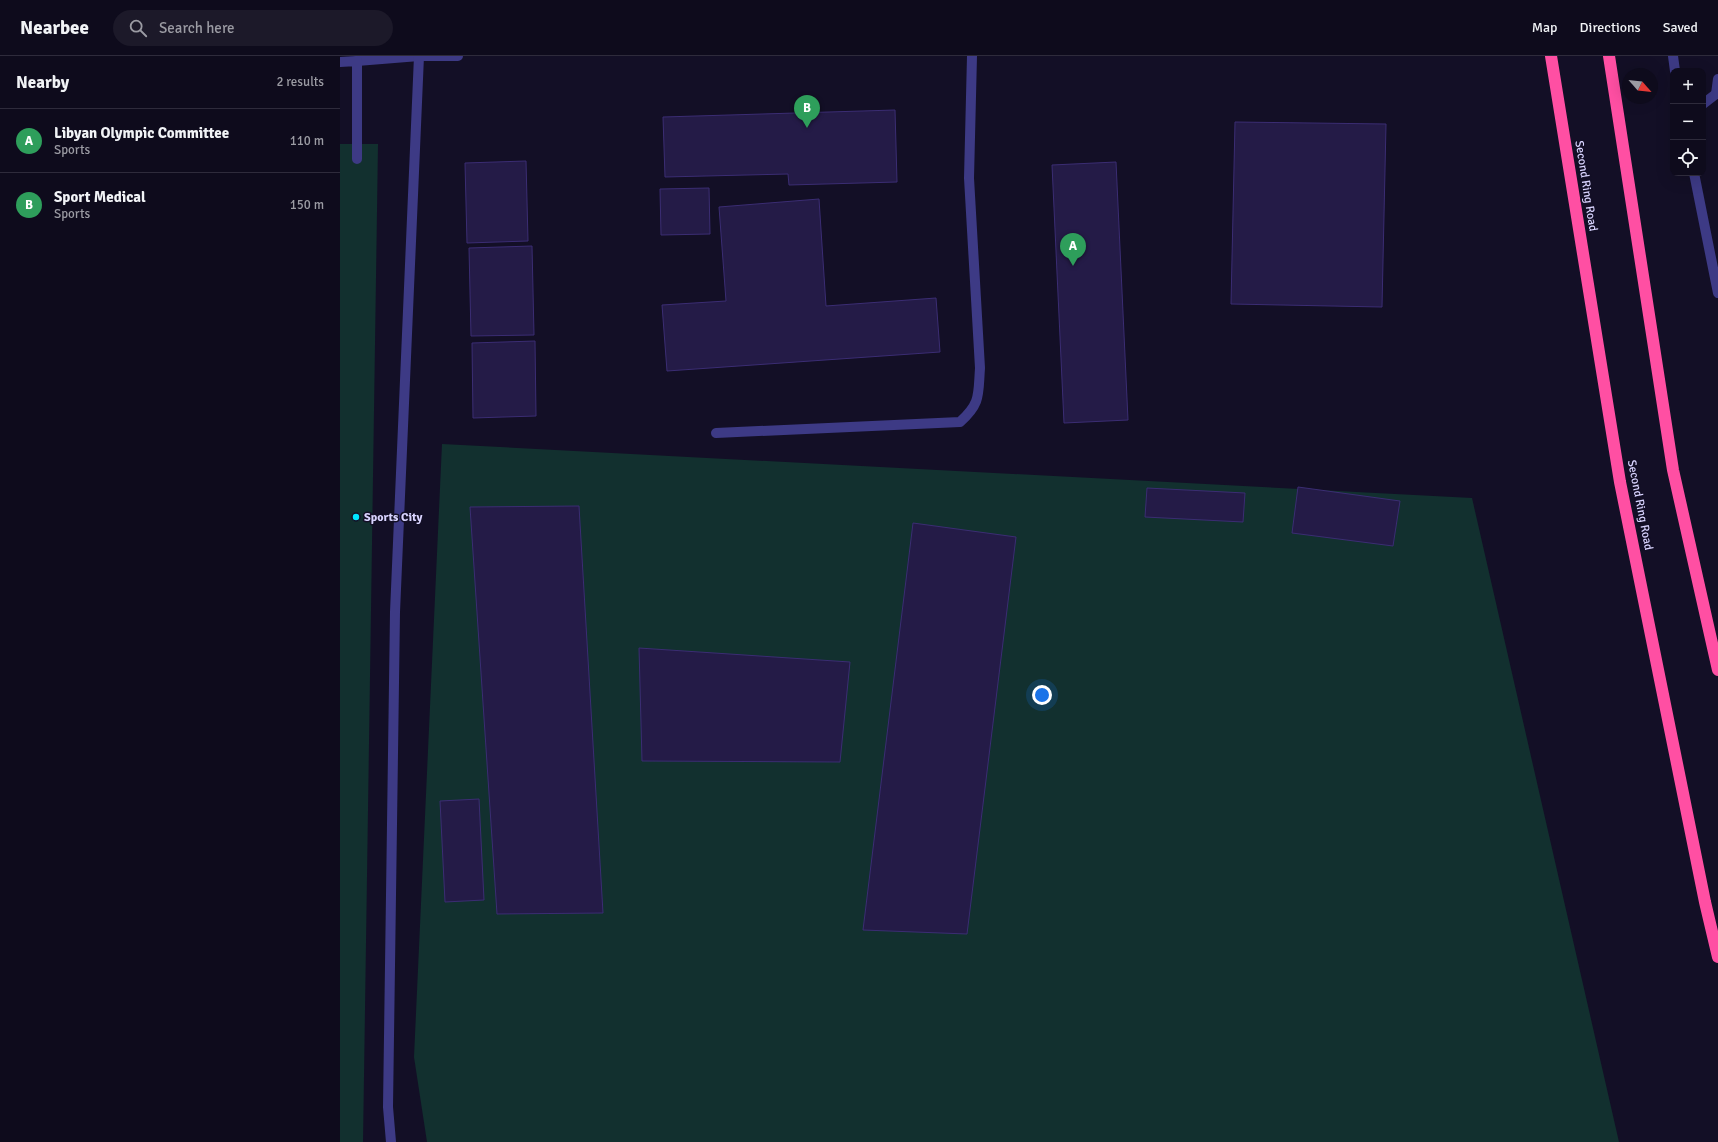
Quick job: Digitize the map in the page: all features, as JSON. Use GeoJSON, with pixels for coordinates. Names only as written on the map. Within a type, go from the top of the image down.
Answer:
{"type":"FeatureCollection","features":[{"type":"Feature","properties":{"kind":"highway","name":"Second Ring Road"},"geometry":{"type":"LineString","coordinates":[[1551,56],[1620,482],[1702,887],[1718,957]]}},
{"type":"Feature","properties":{"kind":"highway"},"geometry":{"type":"LineString","coordinates":[[1609,56],[1673,470],[1718,670]]}},
{"type":"Feature","properties":{"kind":"street"},"geometry":{"type":"LineString","coordinates":[[391,1142],[388,1107],[395,612],[419,56]]}},
{"type":"Feature","properties":{"kind":"street"},"geometry":{"type":"LineString","coordinates":[[340,62],[419,56],[458,56]]}},
{"type":"Feature","properties":{"kind":"street"},"geometry":{"type":"LineString","coordinates":[[716,433],[960,422],[972,411],[978,397],[980,368],[969,178],[972,56]]}},
{"type":"Feature","properties":{"kind":"street"},"geometry":{"type":"LineString","coordinates":[[1672,56],[1674,68]]}},
{"type":"Feature","properties":{"kind":"street"},"geometry":{"type":"LineString","coordinates":[[357,61],[357,159]]}},
{"type":"Feature","properties":{"kind":"street"},"geometry":{"type":"LineString","coordinates":[[1706,102],[1717,94],[1718,79]]}},
{"type":"Feature","properties":{"kind":"street"},"geometry":{"type":"LineString","coordinates":[[1695,176],[1715,264],[1717,293]]}},
{"type":"Feature","properties":{"kind":"green space","name":"Sports City"},"geometry":{"type":"Polygon","coordinates":[[[340,144],[378,144],[363,1142],[340,1142],[340,144]]]}},
{"type":"Feature","properties":{"kind":"green space"},"geometry":{"type":"Polygon","coordinates":[[[442,444],[1472,498],[1619,1142],[427,1142],[414,1057],[442,444]]]}},
{"type":"Feature","properties":{"kind":"building"},"geometry":{"type":"Polygon","coordinates":[[[895,110],[897,182],[789,185],[788,174],[665,177],[663,117],[895,110]]]}},
{"type":"Feature","properties":{"kind":"building"},"geometry":{"type":"Polygon","coordinates":[[[1235,122],[1386,124],[1382,307],[1231,304],[1235,122]]]}},
{"type":"Feature","properties":{"kind":"building"},"geometry":{"type":"Polygon","coordinates":[[[526,161],[528,241],[467,243],[465,163],[526,161]]]}},
{"type":"Feature","properties":{"kind":"building"},"geometry":{"type":"Polygon","coordinates":[[[1116,162],[1128,420],[1064,423],[1052,165],[1116,162]]]}},
{"type":"Feature","properties":{"kind":"building"},"geometry":{"type":"Polygon","coordinates":[[[709,188],[710,234],[661,235],[660,189],[709,188]]]}},
{"type":"Feature","properties":{"kind":"building"},"geometry":{"type":"Polygon","coordinates":[[[819,199],[826,306],[936,298],[940,352],[667,371],[662,305],[726,301],[719,207],[819,199]]]}},
{"type":"Feature","properties":{"kind":"building"},"geometry":{"type":"Polygon","coordinates":[[[532,246],[534,335],[471,336],[469,248],[532,246]]]}},
{"type":"Feature","properties":{"kind":"building"},"geometry":{"type":"Polygon","coordinates":[[[535,341],[536,416],[473,418],[472,343],[535,341]]]}},
{"type":"Feature","properties":{"kind":"building"},"geometry":{"type":"Polygon","coordinates":[[[1298,487],[1400,501],[1393,546],[1292,533],[1298,487]]]}},
{"type":"Feature","properties":{"kind":"building"},"geometry":{"type":"Polygon","coordinates":[[[1147,488],[1245,493],[1243,522],[1145,517],[1147,488]]]}},
{"type":"Feature","properties":{"kind":"building"},"geometry":{"type":"Polygon","coordinates":[[[579,506],[603,913],[497,914],[470,507],[579,506]]]}},
{"type":"Feature","properties":{"kind":"building"},"geometry":{"type":"Polygon","coordinates":[[[913,523],[1016,537],[967,934],[863,930],[913,523]]]}},
{"type":"Feature","properties":{"kind":"building"},"geometry":{"type":"Polygon","coordinates":[[[639,648],[850,662],[840,762],[642,761],[639,648]]]}},
{"type":"Feature","properties":{"kind":"building"},"geometry":{"type":"Polygon","coordinates":[[[479,799],[484,900],[445,902],[440,801],[479,799]]]}},
{"type":"Feature","properties":{"kind":"place","name":"Sport Medical"},"geometry":{"type":"Point","coordinates":[807,128]}},
{"type":"Feature","properties":{"kind":"place","name":"Libyan Olympic Committee"},"geometry":{"type":"Point","coordinates":[1073,266]}},
{"type":"Feature","properties":{"kind":"place","name":"Sports City"},"geometry":{"type":"Point","coordinates":[356,517]}}]}
